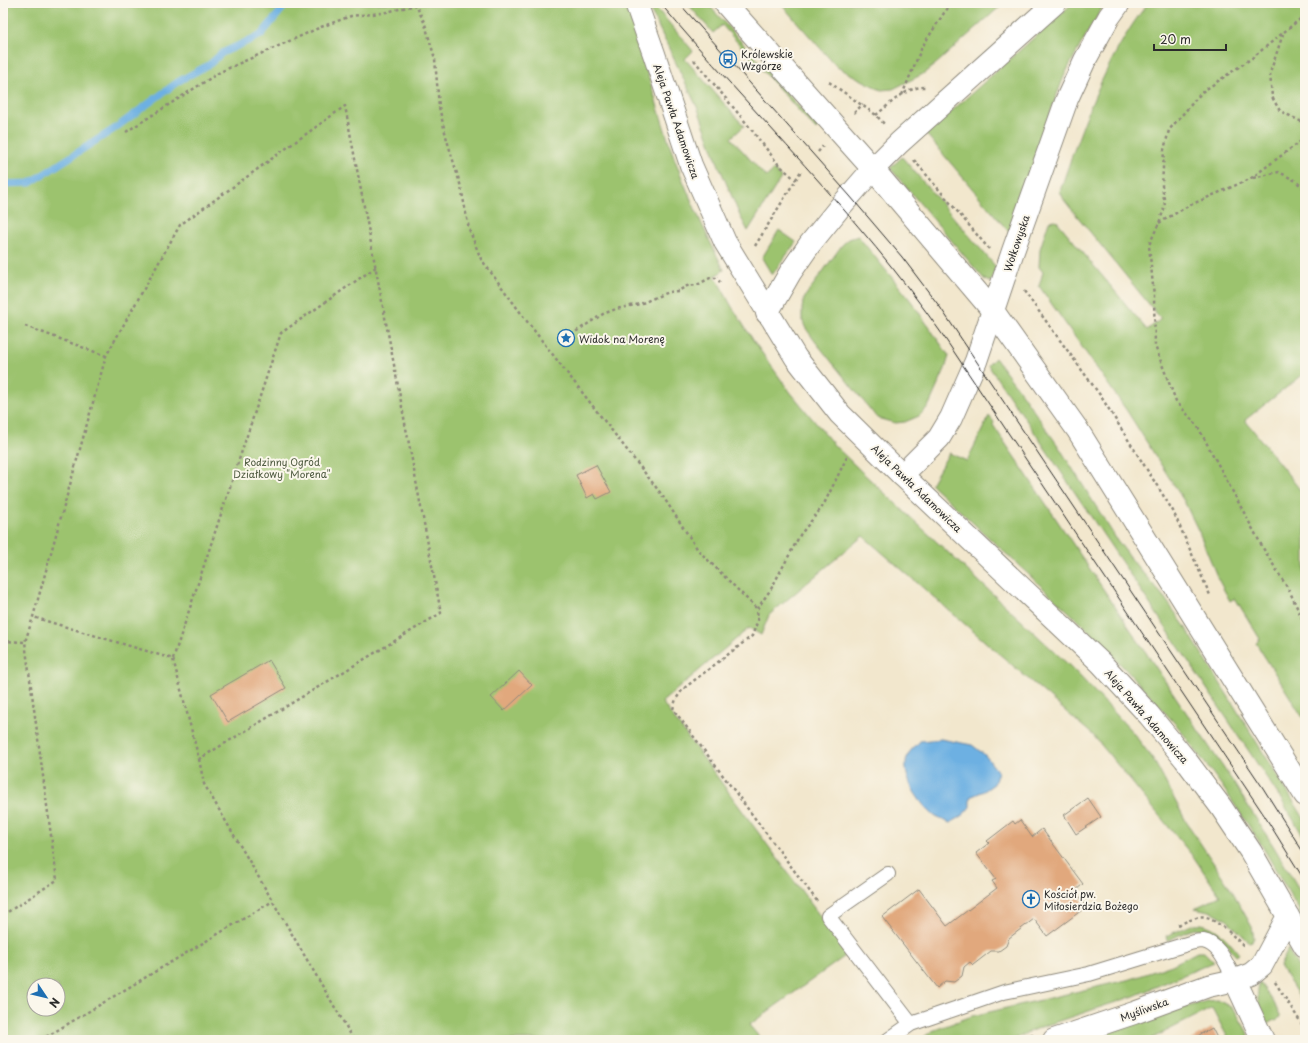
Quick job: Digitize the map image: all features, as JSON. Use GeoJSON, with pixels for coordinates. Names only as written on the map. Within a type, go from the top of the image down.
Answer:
{"type":"FeatureCollection","features":[{"type":"Feature","properties":{"kind":"main road","name":"Aleja Pawła Adamowicza"},"geometry":{"type":"LineString","coordinates":[[636,3],[691,165],[724,242],[796,358],[840,414],[902,475],[1090,652],[1149,715],[1185,759],[1221,807],[1250,852],[1305,946]]}},
{"type":"Feature","properties":{"kind":"main road"},"geometry":{"type":"LineString","coordinates":[[725,3],[873,169],[993,312],[1077,429],[1305,795]]}},
{"type":"Feature","properties":{"kind":"main road"},"geometry":{"type":"LineString","coordinates":[[767,313],[790,273],[810,244],[840,206],[873,169],[926,118],[1055,3]]}},
{"type":"Feature","properties":{"kind":"main road","name":"Wołkowyska"},"geometry":{"type":"LineString","coordinates":[[902,475],[939,438],[951,418],[976,361],[1067,99],[1085,60],[1119,3]]}},
{"type":"Feature","properties":{"kind":"main road"},"geometry":{"type":"LineString","coordinates":[[1262,965],[1288,916]]}},
{"type":"Feature","properties":{"kind":"main road","name":"Myśliwska"},"geometry":{"type":"LineString","coordinates":[[1054,1040],[1208,986],[1234,980],[1251,974],[1262,965]]}},
{"type":"Feature","properties":{"kind":"main road"},"geometry":{"type":"LineString","coordinates":[[1234,980],[1263,1040]]}},
{"type":"Feature","properties":{"kind":"lane"},"geometry":{"type":"LineString","coordinates":[[888,874],[828,916],[911,1024]]}},
{"type":"Feature","properties":{"kind":"lane"},"geometry":{"type":"LineString","coordinates":[[888,1040],[911,1024],[1004,992],[1089,974],[1190,943],[1203,941],[1213,946],[1220,953],[1234,980]]}},
{"type":"Feature","properties":{"kind":"path"},"geometry":{"type":"LineString","coordinates":[[902,95],[922,47],[952,3]]}},
{"type":"Feature","properties":{"kind":"path"},"geometry":{"type":"LineString","coordinates":[[126,132],[220,72],[321,27],[351,16],[382,13],[416,4],[425,24],[436,59],[439,107],[461,187],[469,229],[481,258],[529,324],[662,495],[698,550],[758,608]]}},
{"type":"Feature","properties":{"kind":"path"},"geometry":{"type":"LineString","coordinates":[[1305,16],[1252,58],[1202,92],[1169,130],[1164,150],[1162,186],[1164,206],[1159,223],[1149,245],[1154,296],[1155,346],[1176,401],[1198,427],[1263,548],[1290,592],[1305,625]]}},
{"type":"Feature","properties":{"kind":"path"},"geometry":{"type":"LineString","coordinates":[[1284,33],[1270,73],[1272,97],[1280,111],[1305,122]]}},
{"type":"Feature","properties":{"kind":"path"},"geometry":{"type":"LineString","coordinates":[[694,60],[780,165],[796,180]]}},
{"type":"Feature","properties":{"kind":"path"},"geometry":{"type":"LineString","coordinates":[[825,78],[830,83],[863,104],[883,122]]}},
{"type":"Feature","properties":{"kind":"path"},"geometry":{"type":"LineString","coordinates":[[876,115],[902,95],[919,87]]}},
{"type":"Feature","properties":{"kind":"path"},"geometry":{"type":"LineString","coordinates":[[849,118],[863,104]]}},
{"type":"Feature","properties":{"kind":"path"},"geometry":{"type":"LineString","coordinates":[[3,915],[57,880],[25,642],[106,356],[180,225],[345,106],[442,612],[199,759]]}},
{"type":"Feature","properties":{"kind":"path"},"geometry":{"type":"LineString","coordinates":[[1250,179],[1305,138]]}},
{"type":"Feature","properties":{"kind":"path"},"geometry":{"type":"LineString","coordinates":[[912,157],[994,255]]}},
{"type":"Feature","properties":{"kind":"path"},"geometry":{"type":"LineString","coordinates":[[756,246],[801,172]]}},
{"type":"Feature","properties":{"kind":"path"},"geometry":{"type":"LineString","coordinates":[[1159,223],[1188,206],[1250,179],[1279,172],[1294,180],[1305,189]]}},
{"type":"Feature","properties":{"kind":"path"},"geometry":{"type":"LineString","coordinates":[[354,1040],[204,784],[173,659],[280,333],[376,267]]}},
{"type":"Feature","properties":{"kind":"path"},"geometry":{"type":"LineString","coordinates":[[566,338],[603,314],[616,309],[640,304],[668,292],[678,291],[687,286],[697,285],[710,278],[716,278],[724,286]]}},
{"type":"Feature","properties":{"kind":"path"},"geometry":{"type":"LineString","coordinates":[[1022,288],[1100,395],[1173,511],[1213,600]]}},
{"type":"Feature","properties":{"kind":"path"},"geometry":{"type":"LineString","coordinates":[[25,326],[106,356]]}},
{"type":"Feature","properties":{"kind":"path"},"geometry":{"type":"LineString","coordinates":[[828,916],[673,709],[676,699],[683,689],[752,636],[758,620],[758,608],[774,583],[800,535],[824,506],[849,452]]}},
{"type":"Feature","properties":{"kind":"path"},"geometry":{"type":"LineString","coordinates":[[33,617],[173,659]]}},
{"type":"Feature","properties":{"kind":"path"},"geometry":{"type":"LineString","coordinates":[[3,641],[25,642]]}},
{"type":"Feature","properties":{"kind":"path"},"geometry":{"type":"LineString","coordinates":[[41,1040],[273,901]]}},
{"type":"Feature","properties":{"kind":"path"},"geometry":{"type":"LineString","coordinates":[[1262,965],[1295,1011],[1305,1029]]}},
{"type":"Feature","properties":{"kind":"green space","name":"Rodzinny Ogród Działkowy \"Morena\""},"geometry":{"type":"Polygon","coordinates":[[[3,3],[626,3],[670,146],[695,209],[724,270],[715,276],[732,307],[755,343],[787,388],[834,445],[1072,668],[1134,734],[1153,759],[1187,823],[1230,888],[1252,927],[1254,938],[1249,942],[1227,920],[1213,912],[1195,908],[1220,896],[1195,859],[1093,735],[863,536],[769,615],[761,635],[749,628],[662,702],[848,954],[749,1025],[762,1040],[3,1040],[3,3]]]}},
{"type":"Feature","properties":{"kind":"green space"},"geometry":{"type":"Polygon","coordinates":[[[647,3],[652,3],[693,51],[685,59],[744,126],[731,138],[766,177],[774,170],[781,178],[748,231],[740,216],[717,161],[698,109],[647,3]]]}},
{"type":"Feature","properties":{"kind":"green space"},"geometry":{"type":"Polygon","coordinates":[[[687,3],[707,3],[818,128],[816,130],[722,25],[713,33],[687,3]]]}},
{"type":"Feature","properties":{"kind":"green space"},"geometry":{"type":"Polygon","coordinates":[[[780,3],[1004,3],[923,74],[893,89],[881,90],[837,67],[780,3]]]}},
{"type":"Feature","properties":{"kind":"green space"},"geometry":{"type":"Polygon","coordinates":[[[1073,3],[1105,3],[1065,74],[1009,232],[926,134],[1073,3]]]}},
{"type":"Feature","properties":{"kind":"green space"},"geometry":{"type":"Polygon","coordinates":[[[1148,3],[1305,3],[1305,212],[1303,213],[1305,215],[1305,373],[1245,420],[1305,496],[1305,721],[1256,643],[1260,639],[1235,598],[1230,601],[1218,579],[1199,532],[1184,501],[1127,411],[1039,286],[1043,272],[1039,267],[1040,249],[1049,221],[1056,220],[1147,330],[1161,319],[1064,200],[1060,191],[1096,93],[1119,46],[1148,3]]]}},
{"type":"Feature","properties":{"kind":"green space"},"geometry":{"type":"Polygon","coordinates":[[[902,157],[996,267],[992,280],[989,282],[984,279],[890,168],[902,157]]]}},
{"type":"Feature","properties":{"kind":"green space"},"geometry":{"type":"Polygon","coordinates":[[[779,230],[796,242],[772,275],[762,258],[779,230]]]}},
{"type":"Feature","properties":{"kind":"green space"},"geometry":{"type":"Polygon","coordinates":[[[858,236],[911,301],[949,356],[945,369],[929,405],[919,416],[905,422],[895,423],[877,418],[814,340],[805,327],[802,319],[803,302],[806,295],[842,245],[849,239],[858,236]]]}},
{"type":"Feature","properties":{"kind":"green space"},"geometry":{"type":"Polygon","coordinates":[[[995,358],[1059,447],[1117,540],[1136,565],[1164,597],[1184,625],[1305,820],[1305,839],[1279,796],[988,365],[995,358]]]}},
{"type":"Feature","properties":{"kind":"green space"},"geometry":{"type":"Polygon","coordinates":[[[989,416],[994,422],[993,425],[1233,782],[1274,847],[1305,899],[1305,921],[1261,844],[1222,786],[1179,728],[1083,625],[931,484],[949,453],[967,461],[989,416]]]}},
{"type":"Feature","properties":{"kind":"green space"},"geometry":{"type":"Polygon","coordinates":[[[1194,924],[1208,926],[1220,933],[1239,954],[1236,956],[1219,937],[1208,930],[1196,929],[1167,941],[1166,936],[1194,924]]]}},
{"type":"Feature","properties":{"kind":"green space"},"geometry":{"type":"Polygon","coordinates":[[[1288,949],[1305,979],[1305,1006],[1280,966],[1288,949]]]}},
{"type":"Feature","properties":{"kind":"green space"},"geometry":{"type":"Polygon","coordinates":[[[1197,952],[1204,952],[1214,962],[1134,996],[1038,1028],[1013,1040],[920,1040],[932,1031],[972,1016],[1131,979],[1172,965],[1197,952]]]}},
{"type":"Feature","properties":{"kind":"green space"},"geometry":{"type":"Polygon","coordinates":[[[1260,983],[1273,1001],[1281,1017],[1266,1025],[1260,1010],[1258,999],[1258,989],[1260,983]]]}},
{"type":"Feature","properties":{"kind":"green space"},"geometry":{"type":"Polygon","coordinates":[[[1218,1000],[1234,1009],[1252,1040],[1229,1040],[1212,1008],[1149,1040],[1082,1040],[1124,1025],[1207,1001],[1218,1000]]]}},
{"type":"Feature","properties":{"kind":"water"},"geometry":{"type":"Polygon","coordinates":[[[941,739],[972,745],[985,755],[998,772],[994,784],[984,791],[970,797],[970,807],[961,817],[950,823],[936,817],[924,805],[913,789],[906,771],[908,755],[920,741],[941,739]]]}},
{"type":"Feature","properties":{"kind":"building"},"geometry":{"type":"Polygon","coordinates":[[[596,465],[611,492],[597,499],[594,494],[587,498],[576,475],[596,465]]]}},
{"type":"Feature","properties":{"kind":"building"},"geometry":{"type":"Polygon","coordinates":[[[269,660],[286,688],[228,722],[211,694],[269,660]]]}},
{"type":"Feature","properties":{"kind":"building"},"geometry":{"type":"Polygon","coordinates":[[[519,671],[532,685],[504,711],[491,697],[519,671]]]}},
{"type":"Feature","properties":{"kind":"building"},"geometry":{"type":"Polygon","coordinates":[[[1088,798],[1101,817],[1076,834],[1064,815],[1088,798]]]}},
{"type":"Feature","properties":{"kind":"building","name":"Kościół pw. Miłosierdzia Bożego"},"geometry":{"type":"Polygon","coordinates":[[[1020,820],[1032,837],[1042,829],[1083,884],[1075,891],[1086,907],[1047,936],[1034,919],[1009,938],[1006,946],[999,951],[991,951],[973,965],[970,962],[964,967],[962,976],[954,982],[945,981],[937,988],[882,917],[919,889],[947,926],[997,888],[992,881],[996,879],[976,853],[989,843],[987,841],[1013,821],[1015,824],[1020,820]]]}},
{"type":"Feature","properties":{"kind":"building"},"geometry":{"type":"Polygon","coordinates":[[[1212,1028],[1218,1040],[1190,1040],[1212,1028]]]}},
{"type":"Feature","properties":{"kind":"waterway"},"geometry":{"type":"LineString","coordinates":[[3,184],[30,183],[114,129],[179,81],[210,64],[222,53],[261,35],[288,3]]}},
{"type":"Feature","properties":{"kind":"tram line"},"geometry":{"type":"LineString","coordinates":[[660,3],[841,206],[910,290],[942,334],[1264,815],[1305,881]]}},
{"type":"Feature","properties":{"kind":"tram line"},"geometry":{"type":"LineString","coordinates":[[679,3],[850,196],[902,257],[940,307],[1263,788],[1305,855]]}},
{"type":"Feature","properties":{"kind":"place","name":"Królewskie Wzgórze"},"geometry":{"type":"Point","coordinates":[728,59]}},
{"type":"Feature","properties":{"kind":"place","name":"Widok na Morenę"},"geometry":{"type":"Point","coordinates":[566,338]}},
{"type":"Feature","properties":{"kind":"place","name":"Kościół pw. Miłosierdzia Bożego"},"geometry":{"type":"Point","coordinates":[1031,899]}}]}
